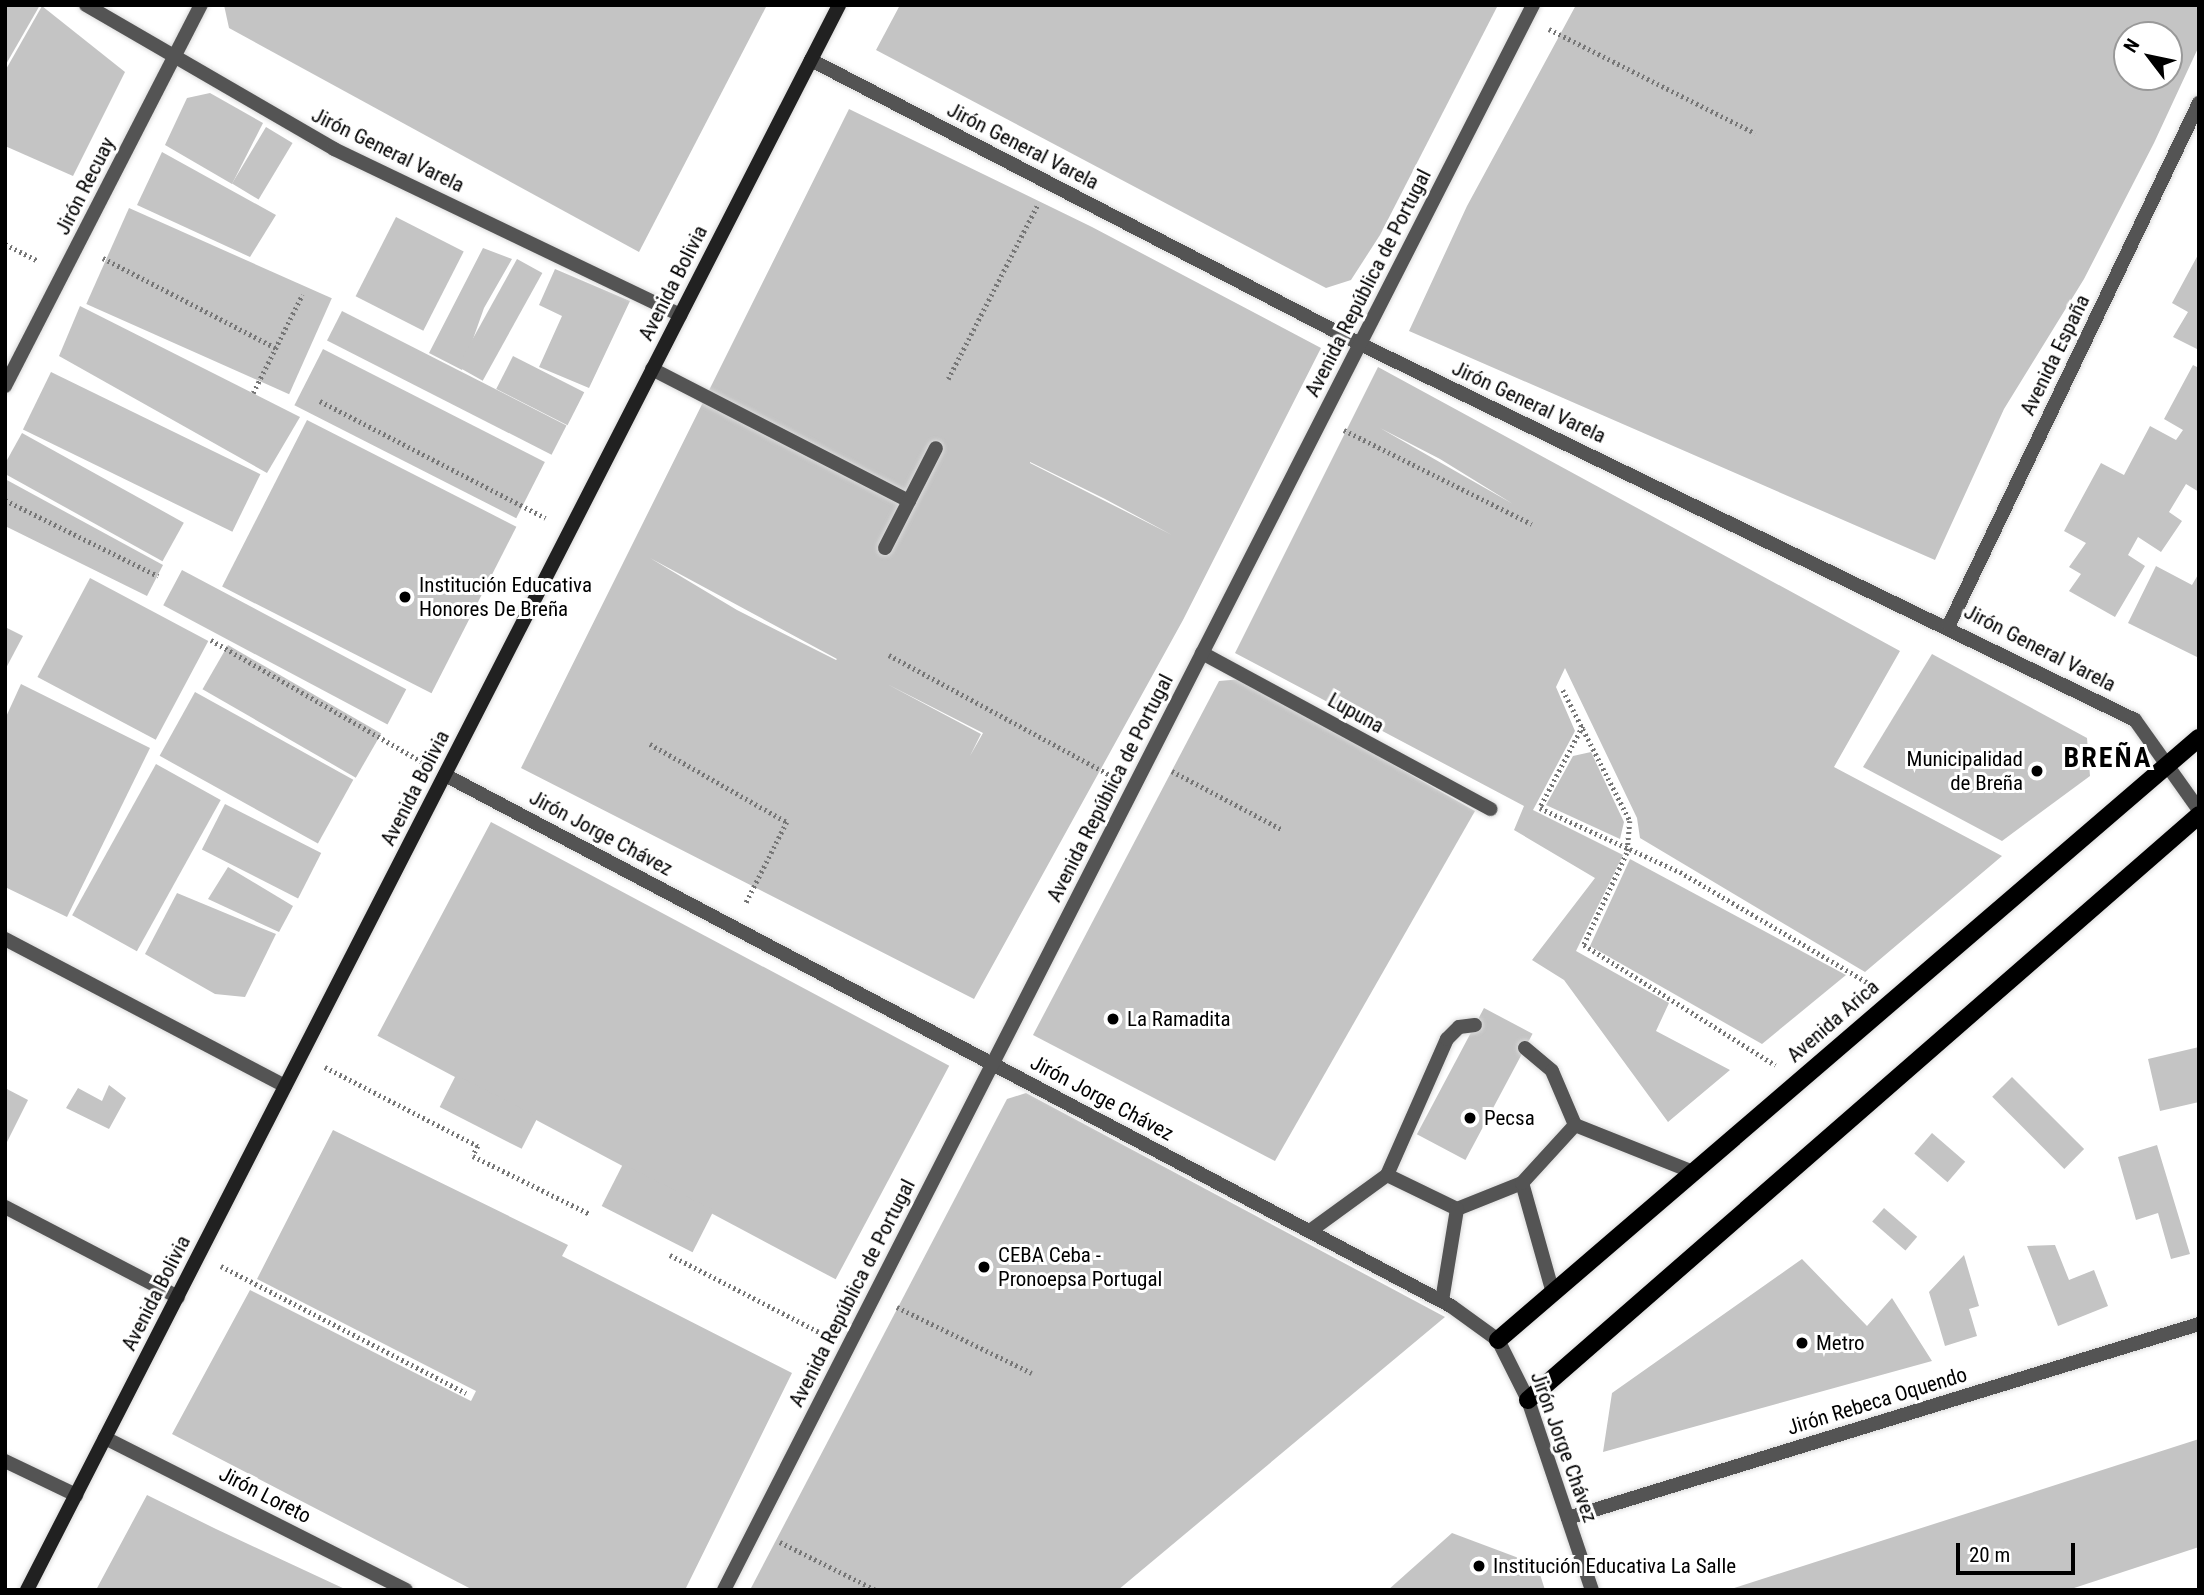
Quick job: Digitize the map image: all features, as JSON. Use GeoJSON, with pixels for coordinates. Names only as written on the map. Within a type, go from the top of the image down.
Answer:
{"type":"FeatureCollection","features":[{"type":"Feature","properties":{"kind":"main road","name":"Avenida Bolivia"},"geometry":{"type":"LineString","coordinates":[[27,1590],[839,5]]}},
{"type":"Feature","properties":{"kind":"main road","name":"Avenida Arica"},"geometry":{"type":"LineString","coordinates":[[1498,1340],[2199,738]]}},
{"type":"Feature","properties":{"kind":"main road"},"geometry":{"type":"LineString","coordinates":[[1528,1400],[2199,816]]}},
{"type":"Feature","properties":{"kind":"street","name":"Jirón General Varela"},"geometry":{"type":"LineString","coordinates":[[86,5],[173,60],[334,149],[680,315]]}},
{"type":"Feature","properties":{"kind":"street","name":"Jirón Recuay"},"geometry":{"type":"LineString","coordinates":[[5,386],[201,5]]}},
{"type":"Feature","properties":{"kind":"street","name":"Avenida República de Portugal"},"geometry":{"type":"LineString","coordinates":[[724,1590],[1530,11]]}},
{"type":"Feature","properties":{"kind":"street","name":"Jirón General Varela"},"geometry":{"type":"LineString","coordinates":[[811,60],[1360,345],[1949,625],[2135,720],[2170,762],[2199,810]]}},
{"type":"Feature","properties":{"kind":"street","name":"Avenida España"},"geometry":{"type":"LineString","coordinates":[[1949,625],[2199,103]]}},
{"type":"Feature","properties":{"kind":"street"},"geometry":{"type":"LineString","coordinates":[[652,369],[909,501]]}},
{"type":"Feature","properties":{"kind":"street"},"geometry":{"type":"LineString","coordinates":[[885,548],[936,448]]}},
{"type":"Feature","properties":{"kind":"street","name":"Lupuna"},"geometry":{"type":"LineString","coordinates":[[1202,653],[1490,809]]}},
{"type":"Feature","properties":{"kind":"street","name":"Jirón Jorge Chávez"},"geometry":{"type":"LineString","coordinates":[[445,775],[1442,1301],[1498,1340],[1528,1400],[1592,1590]]}},
{"type":"Feature","properties":{"kind":"street"},"geometry":{"type":"LineString","coordinates":[[5,939],[285,1086]]}},
{"type":"Feature","properties":{"kind":"street"},"geometry":{"type":"LineString","coordinates":[[1310,1231],[1387,1175],[1447,1039],[1459,1027],[1475,1025]]}},
{"type":"Feature","properties":{"kind":"street"},"geometry":{"type":"LineString","coordinates":[[1525,1048],[1552,1071],[1575,1125],[1693,1172]]}},
{"type":"Feature","properties":{"kind":"street"},"geometry":{"type":"LineString","coordinates":[[1387,1175],[1457,1209],[1522,1183],[1575,1125]]}},
{"type":"Feature","properties":{"kind":"street"},"geometry":{"type":"LineString","coordinates":[[1522,1183],[1553,1293]]}},
{"type":"Feature","properties":{"kind":"street"},"geometry":{"type":"LineString","coordinates":[[5,1207],[178,1297]]}},
{"type":"Feature","properties":{"kind":"street"},"geometry":{"type":"LineString","coordinates":[[1442,1301],[1457,1209]]}},
{"type":"Feature","properties":{"kind":"street","name":"Jirón Rebeca Oquendo"},"geometry":{"type":"LineString","coordinates":[[1568,1518],[2199,1324]]}},
{"type":"Feature","properties":{"kind":"street","name":"Jirón Loreto"},"geometry":{"type":"LineString","coordinates":[[105,1438],[406,1590]]}},
{"type":"Feature","properties":{"kind":"street"},"geometry":{"type":"LineString","coordinates":[[5,1461],[76,1495]]}},
{"type":"Feature","properties":{"kind":"path"},"geometry":{"type":"LineString","coordinates":[[1530,11],[1755,133]]}},
{"type":"Feature","properties":{"kind":"path"},"geometry":{"type":"LineString","coordinates":[[947,379],[1048,183]]}},
{"type":"Feature","properties":{"kind":"path"},"geometry":{"type":"LineString","coordinates":[[5,244],[63,273]]}},
{"type":"Feature","properties":{"kind":"path"},"geometry":{"type":"LineString","coordinates":[[78,245],[276,348]]}},
{"type":"Feature","properties":{"kind":"path"},"geometry":{"type":"LineString","coordinates":[[253,393],[302,295]]}},
{"type":"Feature","properties":{"kind":"path"},"geometry":{"type":"LineString","coordinates":[[320,401],[570,530]]}},
{"type":"Feature","properties":{"kind":"path"},"geometry":{"type":"LineString","coordinates":[[1322,419],[1532,524]]}},
{"type":"Feature","properties":{"kind":"path"},"geometry":{"type":"LineString","coordinates":[[5,500],[158,576]]}},
{"type":"Feature","properties":{"kind":"path"},"geometry":{"type":"LineString","coordinates":[[211,640],[445,775]]}},
{"type":"Feature","properties":{"kind":"path"},"geometry":{"type":"LineString","coordinates":[[889,655],[1133,788]]}},
{"type":"Feature","properties":{"kind":"path"},"geometry":{"type":"LineString","coordinates":[[1563,690],[1630,821],[1627,853],[1584,945],[1800,1080]]}},
{"type":"Feature","properties":{"kind":"path"},"geometry":{"type":"LineString","coordinates":[[1583,726],[1540,808],[1627,853],[1680,872],[1895,998]]}},
{"type":"Feature","properties":{"kind":"path"},"geometry":{"type":"LineString","coordinates":[[650,744],[787,822],[734,927]]}},
{"type":"Feature","properties":{"kind":"path"},"geometry":{"type":"LineString","coordinates":[[1148,759],[1283,830]]}},
{"type":"Feature","properties":{"kind":"path"},"geometry":{"type":"LineString","coordinates":[[302,1054],[478,1146],[473,1156],[590,1214]]}},
{"type":"Feature","properties":{"kind":"path"},"geometry":{"type":"LineString","coordinates":[[199,1255],[466,1393]]}},
{"type":"Feature","properties":{"kind":"path"},"geometry":{"type":"LineString","coordinates":[[670,1255],[848,1347]]}},
{"type":"Feature","properties":{"kind":"path"},"geometry":{"type":"LineString","coordinates":[[874,1296],[1032,1373]]}},
{"type":"Feature","properties":{"kind":"path"},"geometry":{"type":"LineString","coordinates":[[755,1529],[876,1590]]}},
{"type":"Feature","properties":{"kind":"building"},"geometry":{"type":"Polygon","coordinates":[[[5,5],[40,5],[5,66],[5,5]]]}},
{"type":"Feature","properties":{"kind":"building"},"geometry":{"type":"Polygon","coordinates":[[[224,5],[767,5],[639,252],[229,28],[224,5]]]}},
{"type":"Feature","properties":{"kind":"building"},"geometry":{"type":"Polygon","coordinates":[[[900,5],[1498,5],[1380,235],[1351,280],[1326,288],[876,50],[900,5]]]}},
{"type":"Feature","properties":{"kind":"building"},"geometry":{"type":"Polygon","coordinates":[[[1576,5],[2199,5],[2199,46],[2183,80],[2183,21],[2113,21],[2113,91],[2178,91],[2084,279],[2004,409],[1935,560],[1409,331],[1467,206],[1576,5]]]}},
{"type":"Feature","properties":{"kind":"building"},"geometry":{"type":"Polygon","coordinates":[[[42,6],[125,72],[73,176],[5,146],[5,71],[42,6]]]}},
{"type":"Feature","properties":{"kind":"building"},"geometry":{"type":"Polygon","coordinates":[[[210,93],[263,123],[232,184],[165,145],[187,98],[210,93]]]}},
{"type":"Feature","properties":{"kind":"building"},"geometry":{"type":"Polygon","coordinates":[[[849,109],[1092,227],[1321,348],[1183,620],[974,999],[521,768],[849,109]],[[1030,463],[1172,535],[1105,499],[1030,463]],[[650,558],[737,610],[836,660],[837,659],[650,558]],[[887,684],[981,734],[970,756],[983,733],[887,684]]]}},
{"type":"Feature","properties":{"kind":"building"},"geometry":{"type":"Polygon","coordinates":[[[266,127],[293,143],[259,200],[232,184],[266,127]]]}},
{"type":"Feature","properties":{"kind":"building"},"geometry":{"type":"Polygon","coordinates":[[[162,152],[276,215],[250,257],[137,205],[162,152]]]}},
{"type":"Feature","properties":{"kind":"building"},"geometry":{"type":"Polygon","coordinates":[[[129,208],[332,298],[289,394],[86,304],[129,208]]]}},
{"type":"Feature","properties":{"kind":"building"},"geometry":{"type":"Polygon","coordinates":[[[396,217],[464,252],[423,331],[356,296],[396,217]]]}},
{"type":"Feature","properties":{"kind":"building"},"geometry":{"type":"Polygon","coordinates":[[[483,248],[512,259],[484,308],[462,370],[429,353],[483,248]]]}},
{"type":"Feature","properties":{"kind":"building"},"geometry":{"type":"Polygon","coordinates":[[[2199,253],[2199,350],[2173,337],[2188,312],[2172,303],[2199,253]]]}},
{"type":"Feature","properties":{"kind":"building"},"geometry":{"type":"Polygon","coordinates":[[[517,259],[542,273],[483,381],[457,367],[517,259]]]}},
{"type":"Feature","properties":{"kind":"building"},"geometry":{"type":"Polygon","coordinates":[[[555,269],[630,301],[589,388],[539,367],[562,316],[539,305],[555,269]]]}},
{"type":"Feature","properties":{"kind":"building"},"geometry":{"type":"Polygon","coordinates":[[[80,306],[300,417],[267,473],[59,356],[80,306]]]}},
{"type":"Feature","properties":{"kind":"building"},"geometry":{"type":"Polygon","coordinates":[[[342,311],[567,425],[552,455],[327,340],[342,311]]]}},
{"type":"Feature","properties":{"kind":"building"},"geometry":{"type":"Polygon","coordinates":[[[323,349],[545,462],[516,518],[294,405],[323,349]]]}},
{"type":"Feature","properties":{"kind":"building"},"geometry":{"type":"Polygon","coordinates":[[[513,356],[584,392],[567,425],[496,389],[513,356]]]}},
{"type":"Feature","properties":{"kind":"building"},"geometry":{"type":"Polygon","coordinates":[[[2193,365],[2199,368],[2199,492],[2186,484],[2169,512],[2182,521],[2161,552],[2138,537],[2128,555],[2145,566],[2115,617],[2069,591],[2081,574],[2069,567],[2086,543],[2064,531],[2101,463],[2124,475],[2150,426],[2176,440],[2183,430],[2164,419],[2193,365]]]}},
{"type":"Feature","properties":{"kind":"building"},"geometry":{"type":"Polygon","coordinates":[[[1378,367],[1900,651],[1834,767],[2002,856],[1865,972],[1640,838],[1637,818],[1565,668],[1556,687],[1575,731],[1533,810],[1623,855],[1576,951],[1669,1003],[1656,1031],[1730,1070],[1668,1122],[1564,980],[1532,960],[1595,878],[1514,830],[1524,806],[1235,653],[1378,367]],[[1380,428],[1513,504],[1440,459],[1380,428]]]}},
{"type":"Feature","properties":{"kind":"building"},"geometry":{"type":"Polygon","coordinates":[[[51,372],[260,474],[232,532],[23,430],[51,372]]]}},
{"type":"Feature","properties":{"kind":"building"},"geometry":{"type":"Polygon","coordinates":[[[307,420],[516,527],[431,693],[222,587],[307,420]]]}},
{"type":"Feature","properties":{"kind":"building"},"geometry":{"type":"Polygon","coordinates":[[[22,433],[184,523],[162,561],[5,474],[5,464],[22,433]]]}},
{"type":"Feature","properties":{"kind":"building"},"geometry":{"type":"Polygon","coordinates":[[[5,479],[163,565],[147,596],[5,526],[5,479]]]}},
{"type":"Feature","properties":{"kind":"building"},"geometry":{"type":"Polygon","coordinates":[[[2156,566],[2192,585],[2199,573],[2199,658],[2128,623],[2156,566]]]}},
{"type":"Feature","properties":{"kind":"building"},"geometry":{"type":"Polygon","coordinates":[[[182,570],[406,689],[387,725],[163,605],[182,570]]]}},
{"type":"Feature","properties":{"kind":"building"},"geometry":{"type":"Polygon","coordinates":[[[90,578],[208,641],[156,740],[37,677],[90,578]]]}},
{"type":"Feature","properties":{"kind":"building"},"geometry":{"type":"Polygon","coordinates":[[[5,627],[23,636],[5,670],[5,627]]]}},
{"type":"Feature","properties":{"kind":"building"},"geometry":{"type":"Polygon","coordinates":[[[228,645],[381,734],[356,778],[202,689],[228,645]]]}},
{"type":"Feature","properties":{"kind":"building"},"geometry":{"type":"Polygon","coordinates":[[[1932,654],[2087,738],[2090,776],[2002,841],[1863,767],[1932,654]]]}},
{"type":"Feature","properties":{"kind":"building"},"geometry":{"type":"Polygon","coordinates":[[[1242,679],[1475,811],[1275,1161],[1033,1035],[1219,681],[1242,679]]]}},
{"type":"Feature","properties":{"kind":"building"},"geometry":{"type":"Polygon","coordinates":[[[21,684],[150,748],[67,917],[5,887],[5,719],[21,684]]]}},
{"type":"Feature","properties":{"kind":"building"},"geometry":{"type":"Polygon","coordinates":[[[195,692],[353,780],[318,844],[160,756],[195,692]]]}},
{"type":"Feature","properties":{"kind":"building"},"geometry":{"type":"Polygon","coordinates":[[[1591,752],[1624,822],[1620,839],[1546,805],[1573,756],[1591,752]]]}},
{"type":"Feature","properties":{"kind":"building"},"geometry":{"type":"Polygon","coordinates":[[[156,764],[221,800],[137,951],[72,915],[156,764]]]}},
{"type":"Feature","properties":{"kind":"building"},"geometry":{"type":"Polygon","coordinates":[[[225,804],[321,853],[298,898],[202,849],[225,804]]]}},
{"type":"Feature","properties":{"kind":"building"},"geometry":{"type":"Polygon","coordinates":[[[491,822],[949,1066],[836,1279],[377,1036],[491,822]]]}},
{"type":"Feature","properties":{"kind":"building"},"geometry":{"type":"Polygon","coordinates":[[[1630,859],[1846,975],[1762,1044],[1590,946],[1630,859]]]}},
{"type":"Feature","properties":{"kind":"building"},"geometry":{"type":"Polygon","coordinates":[[[228,867],[293,906],[279,932],[208,899],[228,867]]]}},
{"type":"Feature","properties":{"kind":"building"},"geometry":{"type":"Polygon","coordinates":[[[177,893],[276,934],[245,997],[215,994],[145,954],[177,893]]]}},
{"type":"Feature","properties":{"kind":"building"},"geometry":{"type":"Polygon","coordinates":[[[1484,1008],[1533,1034],[1465,1160],[1417,1134],[1484,1008]]]}},
{"type":"Feature","properties":{"kind":"building"},"geometry":{"type":"Polygon","coordinates":[[[2199,1047],[2199,1102],[2160,1111],[2148,1059],[2199,1047]]]}},
{"type":"Feature","properties":{"kind":"building"},"geometry":{"type":"Polygon","coordinates":[[[456,1075],[538,1117],[522,1149],[440,1107],[456,1075]]]}},
{"type":"Feature","properties":{"kind":"building"},"geometry":{"type":"Polygon","coordinates":[[[2012,1077],[2084,1149],[2064,1169],[1992,1097],[2012,1077]]]}},
{"type":"Feature","properties":{"kind":"building"},"geometry":{"type":"Polygon","coordinates":[[[109,1085],[126,1098],[109,1129],[66,1108],[78,1088],[102,1101],[109,1085]]]}},
{"type":"Feature","properties":{"kind":"building"},"geometry":{"type":"Polygon","coordinates":[[[5,1088],[28,1100],[5,1146],[5,1088]]]}},
{"type":"Feature","properties":{"kind":"building"},"geometry":{"type":"Polygon","coordinates":[[[1026,1093],[1445,1317],[1118,1590],[750,1590],[1007,1099],[1026,1093]]]}},
{"type":"Feature","properties":{"kind":"building"},"geometry":{"type":"Polygon","coordinates":[[[333,1130],[568,1245],[562,1256],[792,1373],[685,1590],[473,1590],[172,1434],[250,1290],[471,1401],[476,1391],[257,1279],[333,1130]]]}},
{"type":"Feature","properties":{"kind":"building"},"geometry":{"type":"Polygon","coordinates":[[[1932,1133],[1965,1162],[1947,1182],[1914,1153],[1932,1133]]]}},
{"type":"Feature","properties":{"kind":"building"},"geometry":{"type":"Polygon","coordinates":[[[2157,1145],[2190,1254],[2171,1259],[2158,1213],[2136,1220],[2118,1157],[2157,1145]]]}},
{"type":"Feature","properties":{"kind":"building"},"geometry":{"type":"Polygon","coordinates":[[[623,1164],[714,1210],[693,1252],[602,1206],[623,1164]]]}},
{"type":"Feature","properties":{"kind":"building"},"geometry":{"type":"Polygon","coordinates":[[[1884,1208],[1917,1237],[1905,1250],[1872,1222],[1884,1208]]]}},
{"type":"Feature","properties":{"kind":"building"},"geometry":{"type":"Polygon","coordinates":[[[2055,1245],[2069,1280],[2094,1270],[2108,1306],[2058,1326],[2027,1246],[2055,1245]]]}},
{"type":"Feature","properties":{"kind":"building"},"geometry":{"type":"Polygon","coordinates":[[[1964,1255],[1979,1306],[1969,1309],[1977,1336],[1945,1346],[1929,1292],[1964,1255]]]}},
{"type":"Feature","properties":{"kind":"building","name":"Metro"},"geometry":{"type":"Polygon","coordinates":[[[1802,1259],[1867,1326],[1892,1298],[1932,1361],[1603,1452],[1612,1393],[1802,1259]]]}},
{"type":"Feature","properties":{"kind":"building"},"geometry":{"type":"Polygon","coordinates":[[[2199,1439],[2199,1547],[2068,1590],[1728,1590],[2199,1439]]]}},
{"type":"Feature","properties":{"kind":"building"},"geometry":{"type":"Polygon","coordinates":[[[147,1495],[216,1529],[347,1590],[96,1590],[147,1495]]]}},
{"type":"Feature","properties":{"kind":"building","name":"Institución Educativa La Salle"},"geometry":{"type":"Polygon","coordinates":[[[1452,1533],[1537,1565],[1545,1590],[1388,1590],[1452,1533]]]}},
{"type":"Feature","properties":{"kind":"place","name":"Institución Educativa Honores De Breña"},"geometry":{"type":"Point","coordinates":[405,597]}},
{"type":"Feature","properties":{"kind":"place","name":"Municipalidad de Breña"},"geometry":{"type":"Point","coordinates":[2037,771]}},
{"type":"Feature","properties":{"kind":"place","name":"La Ramadita"},"geometry":{"type":"Point","coordinates":[1113,1019]}},
{"type":"Feature","properties":{"kind":"place","name":"Pecsa"},"geometry":{"type":"Point","coordinates":[1470,1118]}},
{"type":"Feature","properties":{"kind":"place","name":"CEBA Ceba - Pronoepsa Portugal"},"geometry":{"type":"Point","coordinates":[984,1267]}},
{"type":"Feature","properties":{"kind":"place","name":"Metro"},"geometry":{"type":"Point","coordinates":[1802,1343]}},
{"type":"Feature","properties":{"kind":"place","name":"Institución Educativa La Salle"},"geometry":{"type":"Point","coordinates":[1479,1566]}},
{"type":"Feature","properties":{"kind":"district","name":"BREÑA"},"geometry":{"type":"Point","coordinates":[2108,758]}}]}
